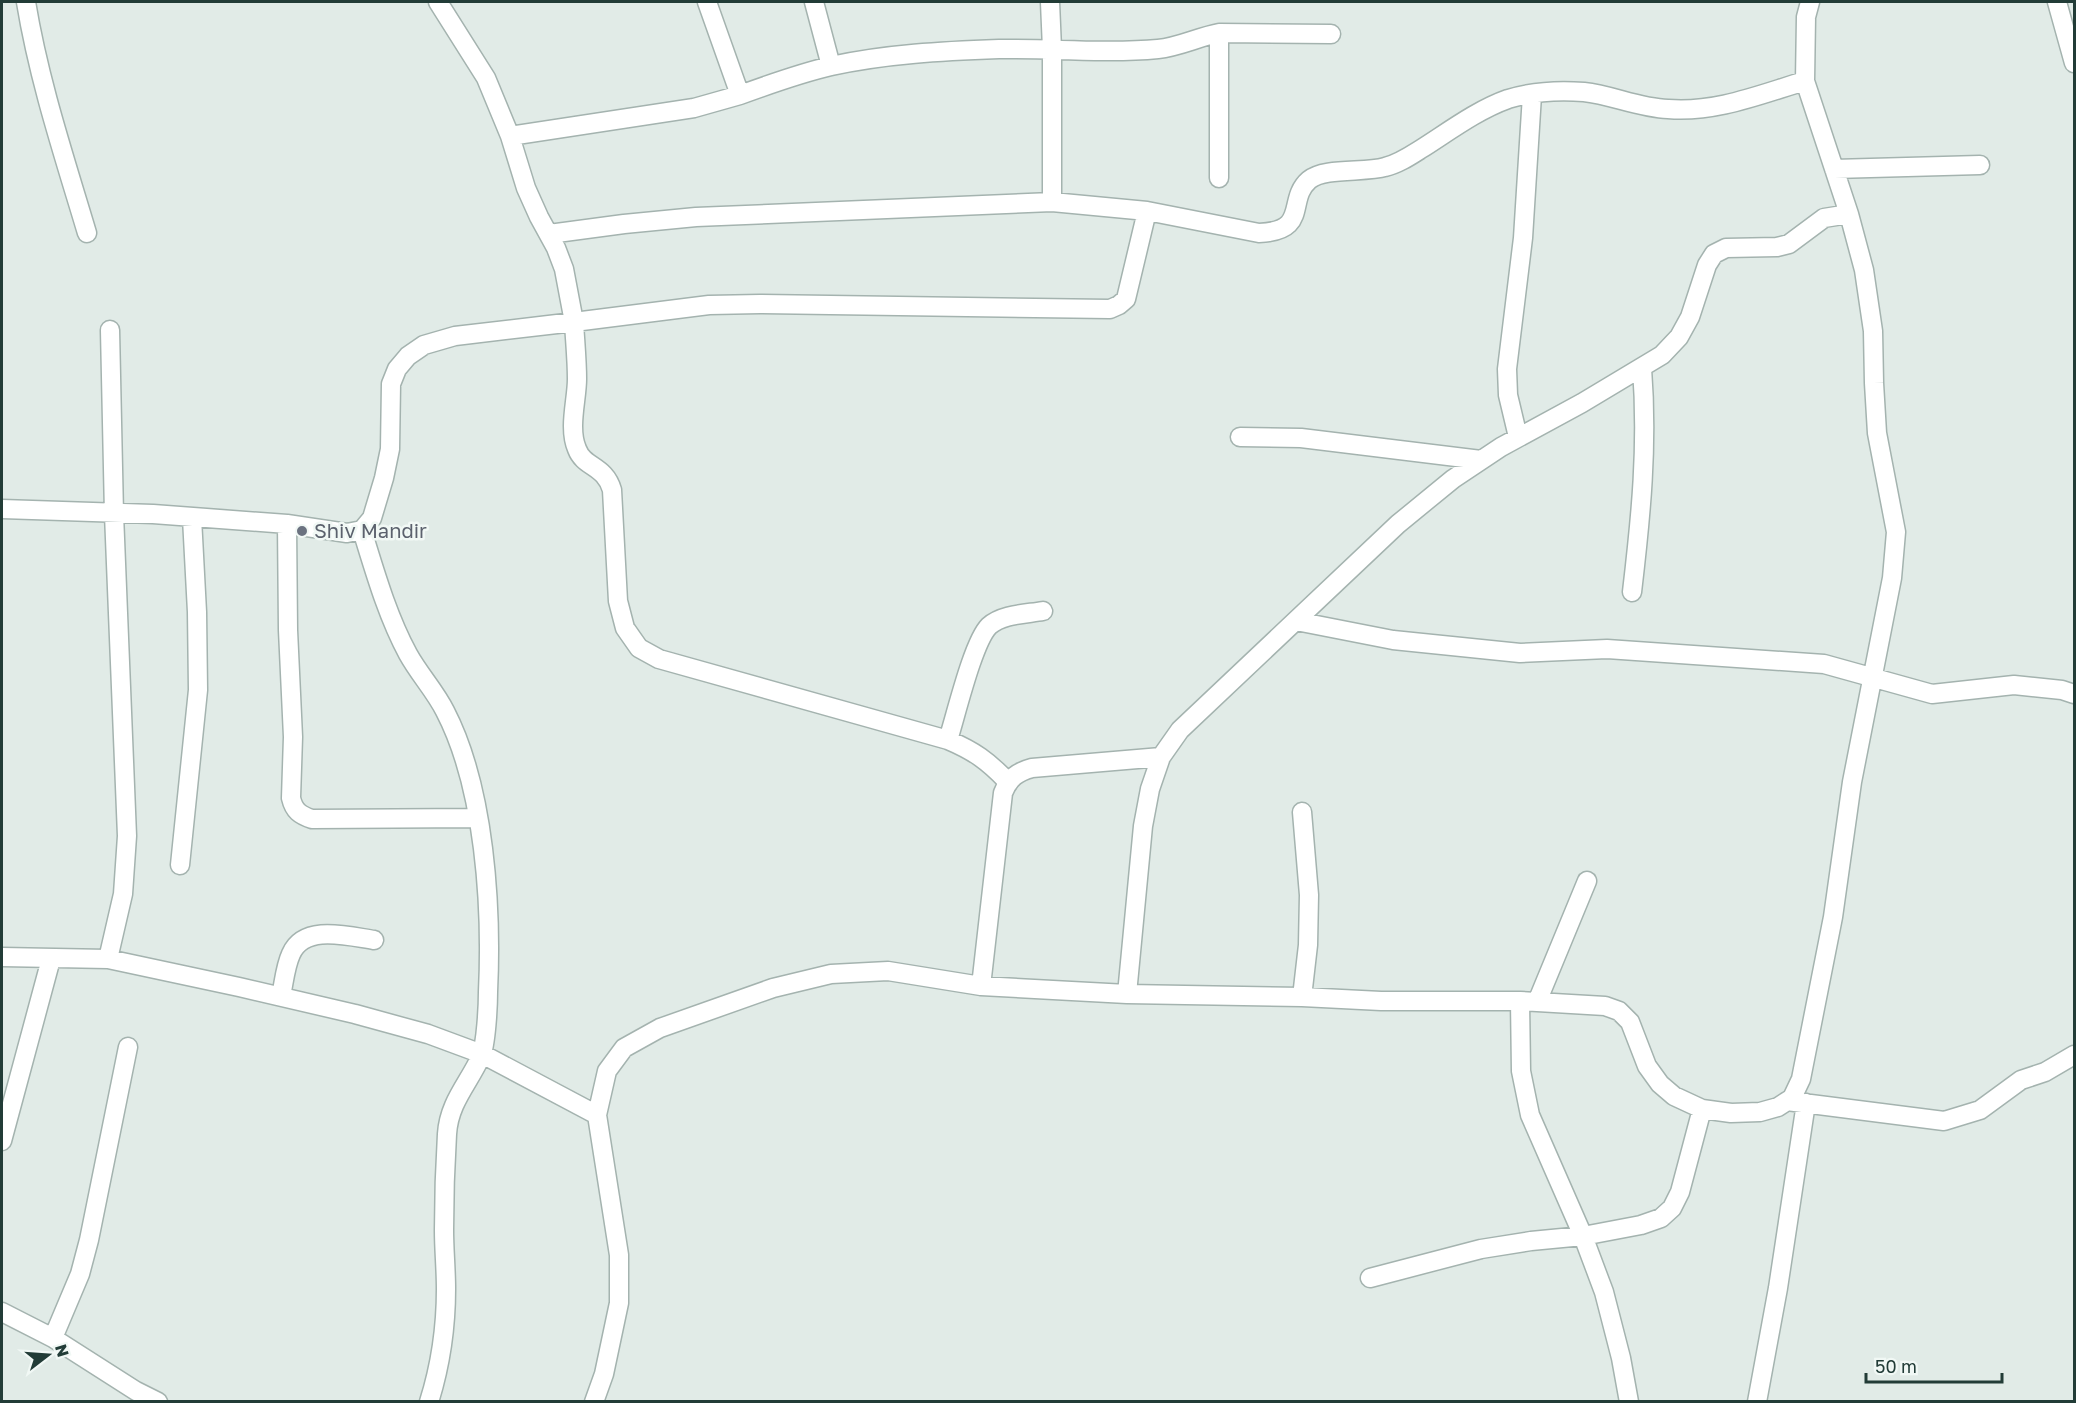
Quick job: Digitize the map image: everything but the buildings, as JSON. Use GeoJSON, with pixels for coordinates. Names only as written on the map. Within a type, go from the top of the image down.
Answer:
{"type":"FeatureCollection","features":[{"type":"Feature","properties":{"kind":"street"},"geometry":{"type":"LineString","coordinates":[[26,2],[34,51],[54,127],[87,233]]}},
{"type":"Feature","properties":{"kind":"street"},"geometry":{"type":"LineString","coordinates":[[438,2],[486,78],[510,136],[526,188],[564,269],[570,295],[577,379],[575,446],[580,456],[609,479],[612,490],[618,601],[625,628],[639,648],[659,659],[948,740],[972,750],[1007,781]]}},
{"type":"Feature","properties":{"kind":"street"},"geometry":{"type":"LineString","coordinates":[[706,2],[740,94]]}},
{"type":"Feature","properties":{"kind":"street"},"geometry":{"type":"LineString","coordinates":[[814,2],[831,66]]}},
{"type":"Feature","properties":{"kind":"street"},"geometry":{"type":"LineString","coordinates":[[1050,2],[1052,202]]}},
{"type":"Feature","properties":{"kind":"street"},"geometry":{"type":"LineString","coordinates":[[594,1401],[604,1374],[619,1303],[619,1254],[597,1115],[607,1071],[624,1048],[660,1028],[773,988],[831,974],[888,971],[981,986],[1127,994],[1302,997],[1381,1001],[1528,1001],[1605,1006],[1619,1011],[1630,1022],[1647,1066],[1660,1084],[1674,1095],[1701,1109],[1731,1113],[1760,1112],[1778,1107],[1792,1098],[1801,1079],[1833,917],[1852,782],[1892,578],[1896,532],[1877,433],[1873,331],[1864,270],[1849,214],[1805,81],[1806,17],[1810,2]]}},
{"type":"Feature","properties":{"kind":"street"},"geometry":{"type":"LineString","coordinates":[[2057,2],[2074,63]]}},
{"type":"Feature","properties":{"kind":"street"},"geometry":{"type":"LineString","coordinates":[[510,136],[694,108],[831,66],[932,53],[1052,49],[1094,52],[1159,49],[1219,33],[1331,34]]}},
{"type":"Feature","properties":{"kind":"street"},"geometry":{"type":"LineString","coordinates":[[1219,33],[1219,178]]}},
{"type":"Feature","properties":{"kind":"street"},"geometry":{"type":"LineString","coordinates":[[549,234],[696,217],[1052,202],[1147,211],[1259,233],[1274,233],[1286,227],[1294,217],[1303,188],[1310,179],[1323,174],[1385,167],[1404,159],[1475,115],[1507,99],[1544,92],[1585,92],[1667,110],[1697,110],[1734,102],[1805,81]]}},
{"type":"Feature","properties":{"kind":"street"},"geometry":{"type":"LineString","coordinates":[[1518,437],[1508,395],[1507,369],[1523,238],[1532,94]]}},
{"type":"Feature","properties":{"kind":"street"},"geometry":{"type":"LineString","coordinates":[[1834,169],[1980,165]]}},
{"type":"Feature","properties":{"kind":"street"},"geometry":{"type":"LineString","coordinates":[[2,509],[153,514],[287,524],[346,533],[362,530],[372,518],[384,478],[390,449],[391,384],[396,369],[424,345],[455,336],[708,304],[1110,309],[1126,299],[1147,211]]}},
{"type":"Feature","properties":{"kind":"street"},"geometry":{"type":"LineString","coordinates":[[1127,994],[1143,826],[1150,789],[1161,757],[1180,730],[1398,524],[1453,479],[1518,437],[1662,355],[1679,337],[1690,317],[1707,265],[1714,254],[1726,248],[1777,247],[1789,244],[1824,218],[1849,214]]}},
{"type":"Feature","properties":{"kind":"street"},"geometry":{"type":"LineString","coordinates":[[108,959],[123,894],[127,836],[114,513],[110,330]]}},
{"type":"Feature","properties":{"kind":"street"},"geometry":{"type":"LineString","coordinates":[[1632,592],[1644,480],[1646,415],[1642,368]]}},
{"type":"Feature","properties":{"kind":"street"},"geometry":{"type":"LineString","coordinates":[[1240,437],[1301,438],[1481,460]]}},
{"type":"Feature","properties":{"kind":"street"},"geometry":{"type":"LineString","coordinates":[[180,865],[198,690],[192,518]]}},
{"type":"Feature","properties":{"kind":"street"},"geometry":{"type":"LineString","coordinates":[[287,524],[288,630],[293,737],[291,798],[294,808],[300,815],[312,819],[478,818]]}},
{"type":"Feature","properties":{"kind":"street"},"geometry":{"type":"LineString","coordinates":[[362,530],[382,597],[408,654],[445,711],[465,761],[478,818],[486,879],[490,940],[488,996],[482,1054],[458,1094],[448,1126],[444,1232],[446,1292],[442,1342],[429,1401]]}},
{"type":"Feature","properties":{"kind":"street"},"geometry":{"type":"LineString","coordinates":[[948,740],[979,642],[990,626],[1007,617],[1043,611]]}},
{"type":"Feature","properties":{"kind":"street"},"geometry":{"type":"LineString","coordinates":[[1296,621],[1393,640],[1520,653],[1607,649],[1824,664],[1932,694],[2014,685],[2062,690],[2074,694]]}},
{"type":"Feature","properties":{"kind":"street"},"geometry":{"type":"LineString","coordinates":[[981,986],[1003,793],[1007,781],[1020,771],[1032,768],[1161,757]]}},
{"type":"Feature","properties":{"kind":"street"},"geometry":{"type":"LineString","coordinates":[[1302,812],[1309,895],[1308,945],[1302,997]]}},
{"type":"Feature","properties":{"kind":"street"},"geometry":{"type":"LineString","coordinates":[[1587,881],[1528,1001],[1521,1071],[1530,1115],[1583,1236],[1604,1292],[1621,1358],[1629,1401]]}},
{"type":"Feature","properties":{"kind":"street"},"geometry":{"type":"LineString","coordinates":[[281,996],[290,956],[297,943],[313,936],[330,934],[374,939]]}},
{"type":"Feature","properties":{"kind":"street"},"geometry":{"type":"LineString","coordinates":[[2,957],[108,959],[281,996],[428,1034],[482,1054],[597,1115]]}},
{"type":"Feature","properties":{"kind":"street"},"geometry":{"type":"LineString","coordinates":[[2,1141],[51,959]]}},
{"type":"Feature","properties":{"kind":"street"},"geometry":{"type":"LineString","coordinates":[[53,1338],[80,1274],[89,1240],[128,1047]]}},
{"type":"Feature","properties":{"kind":"street"},"geometry":{"type":"LineString","coordinates":[[1787,1101],[1944,1121],[1980,1110],[2021,1080],[2044,1072],[2074,1055]]}},
{"type":"Feature","properties":{"kind":"street"},"geometry":{"type":"LineString","coordinates":[[1756,1401],[1778,1288],[1806,1104]]}},
{"type":"Feature","properties":{"kind":"street"},"geometry":{"type":"LineString","coordinates":[[1370,1278],[1481,1249],[1583,1236],[1641,1225],[1661,1218],[1672,1208],[1680,1192],[1701,1109]]}},
{"type":"Feature","properties":{"kind":"street"},"geometry":{"type":"LineString","coordinates":[[2,1312],[53,1338],[136,1390],[158,1401]]}},
{"type":"Feature","properties":{"kind":"place","name":"Shiv Mandir"},"geometry":{"type":"Point","coordinates":[302,531]}}]}
